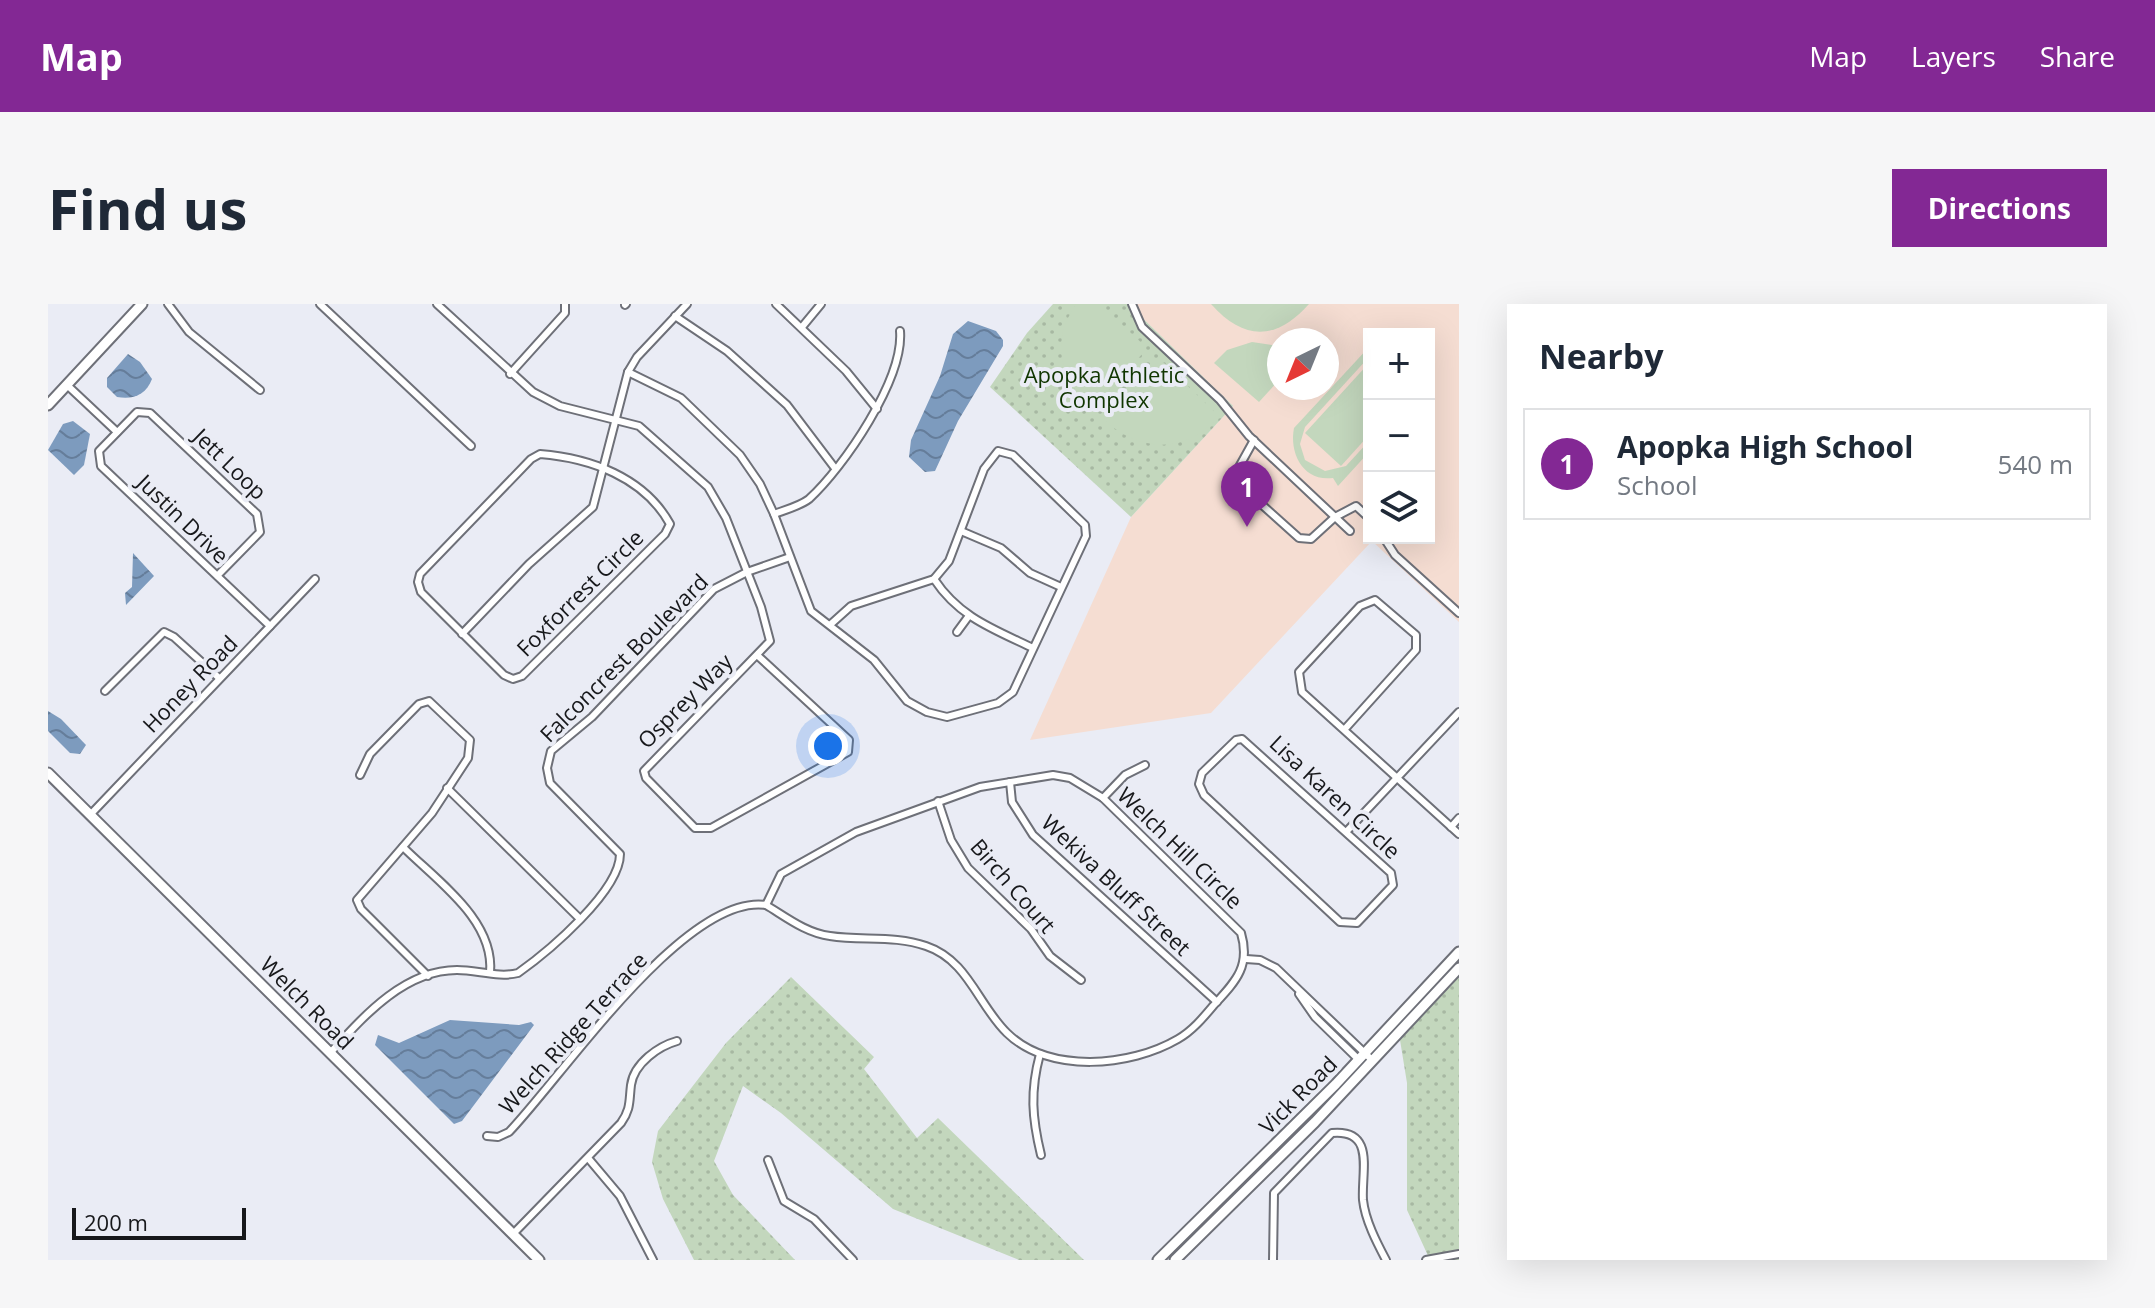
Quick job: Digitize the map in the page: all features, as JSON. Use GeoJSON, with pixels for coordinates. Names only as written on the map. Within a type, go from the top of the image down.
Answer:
{"type":"FeatureCollection","features":[{"type":"Feature","properties":{"kind":"street"},"geometry":{"type":"LineString","coordinates":[[48,405],[142,304]]}},
{"type":"Feature","properties":{"kind":"street"},"geometry":{"type":"LineString","coordinates":[[168,304],[189,332],[260,390]]}},
{"type":"Feature","properties":{"kind":"street"},"geometry":{"type":"LineString","coordinates":[[320,304],[471,446]]}},
{"type":"Feature","properties":{"kind":"street"},"geometry":{"type":"LineString","coordinates":[[437,304],[533,392],[560,406],[639,426],[651,434],[708,487],[726,518],[747,572]]}},
{"type":"Feature","properties":{"kind":"street"},"geometry":{"type":"LineString","coordinates":[[510,374],[565,313],[565,304]]}},
{"type":"Feature","properties":{"kind":"street"},"geometry":{"type":"LineString","coordinates":[[462,634],[529,564],[593,507],[628,372],[637,357],[687,304]]}},
{"type":"Feature","properties":{"kind":"street"},"geometry":{"type":"LineString","coordinates":[[776,304],[802,327],[877,409]]}},
{"type":"Feature","properties":{"kind":"street"},"geometry":{"type":"LineString","coordinates":[[802,327],[821,304]]}},
{"type":"Feature","properties":{"kind":"street"},"geometry":{"type":"LineString","coordinates":[[1132,304],[1142,327],[1220,400],[1254,440],[1350,531]]}},
{"type":"Feature","properties":{"kind":"street"},"geometry":{"type":"LineString","coordinates":[[675,316],[727,351],[787,405],[834,467]]}},
{"type":"Feature","properties":{"kind":"street"},"geometry":{"type":"LineString","coordinates":[[774,514],[809,498],[877,409],[901,350],[900,331]]}},
{"type":"Feature","properties":{"kind":"street"},"geometry":{"type":"LineString","coordinates":[[628,372],[681,398],[740,455],[760,484],[774,514],[811,611],[874,660],[907,701],[927,712],[947,717],[998,703],[1013,692],[1086,536],[1085,525],[1005,450],[991,457],[984,469],[949,561],[934,579],[851,606],[831,624]]}},
{"type":"Feature","properties":{"kind":"street"},"geometry":{"type":"LineString","coordinates":[[67,385],[117,432]]}},
{"type":"Feature","properties":{"kind":"street","name":"Jett Loop"},"geometry":{"type":"LineString","coordinates":[[117,432],[137,412],[150,413],[257,514],[260,532],[217,576]]}},
{"type":"Feature","properties":{"kind":"street","name":"Justin Drive"},"geometry":{"type":"LineString","coordinates":[[117,432],[99,451],[101,466],[270,626]]}},
{"type":"Feature","properties":{"kind":"street"},"geometry":{"type":"LineString","coordinates":[[1254,440],[1238,475],[1251,498],[1305,541],[1335,517],[1356,506],[1363,512]]}},
{"type":"Feature","properties":{"kind":"street","name":"Foxforrest Circle"},"geometry":{"type":"LineString","coordinates":[[548,454],[604,466],[622,474],[666,516],[670,524],[665,534],[522,676],[513,679],[504,675],[421,592],[418,582],[420,574],[531,459],[548,454]]}},
{"type":"Feature","properties":{"kind":"street"},"geometry":{"type":"LineString","coordinates":[[961,531],[1001,548],[1030,573],[1061,587]]}},
{"type":"Feature","properties":{"kind":"street"},"geometry":{"type":"LineString","coordinates":[[1388,544],[1395,555],[1459,613]]}},
{"type":"Feature","properties":{"kind":"street","name":"Falconcrest Boulevard"},"geometry":{"type":"LineString","coordinates":[[331,1052],[371,1008],[428,976],[453,970],[507,976],[518,973],[603,894],[620,868],[620,854],[550,783],[547,768],[551,751],[592,717],[714,589],[747,572],[790,557]]}},
{"type":"Feature","properties":{"kind":"street","name":"Osprey Way"},"geometry":{"type":"LineString","coordinates":[[747,572],[771,635],[757,655],[644,771],[646,778],[695,828],[711,828],[848,752],[849,740],[757,655]]}},
{"type":"Feature","properties":{"kind":"street","name":"Honey Road"},"geometry":{"type":"LineString","coordinates":[[90,815],[315,579]]}},
{"type":"Feature","properties":{"kind":"street"},"geometry":{"type":"LineString","coordinates":[[934,579],[949,602],[968,617],[1033,648]]}},
{"type":"Feature","properties":{"kind":"street"},"geometry":{"type":"LineString","coordinates":[[1344,730],[1416,650],[1416,635],[1375,600],[1360,606],[1299,672],[1302,692],[1451,827],[1459,834]]}},
{"type":"Feature","properties":{"kind":"street"},"geometry":{"type":"LineString","coordinates":[[957,632],[968,617]]}},
{"type":"Feature","properties":{"kind":"street"},"geometry":{"type":"LineString","coordinates":[[105,691],[164,632],[174,637],[219,678]]}},
{"type":"Feature","properties":{"kind":"street"},"geometry":{"type":"LineString","coordinates":[[360,775],[370,754],[419,704],[429,701],[470,740],[468,758],[420,830],[357,900],[361,909],[428,976]]}},
{"type":"Feature","properties":{"kind":"street"},"geometry":{"type":"LineString","coordinates":[[1347,831],[1459,712]]}},
{"type":"Feature","properties":{"kind":"street","name":"Lisa Karen Circle"},"geometry":{"type":"LineString","coordinates":[[1242,739],[1347,831],[1394,880],[1393,885],[1357,923],[1349,925],[1340,922],[1204,795],[1199,784],[1202,773],[1236,740],[1242,739]]}},
{"type":"Feature","properties":{"kind":"street"},"geometry":{"type":"LineString","coordinates":[[1103,798],[1125,775],[1145,765]]}},
{"type":"Feature","properties":{"kind":"street","name":"Welch Road"},"geometry":{"type":"LineString","coordinates":[[48,773],[539,1260]]}},
{"type":"Feature","properties":{"kind":"street","name":"Welch Hill Circle"},"geometry":{"type":"LineString","coordinates":[[766,905],[781,874],[856,832],[938,801],[1010,782],[1053,775],[1070,778],[1103,798],[1231,919],[1241,933],[1246,959]]}},
{"type":"Feature","properties":{"kind":"street","name":"Wekiva Bluff Street"},"geometry":{"type":"LineString","coordinates":[[1010,782],[1012,802],[1033,835],[1217,1002]]}},
{"type":"Feature","properties":{"kind":"street"},"geometry":{"type":"LineString","coordinates":[[447,788],[579,918]]}},
{"type":"Feature","properties":{"kind":"street","name":"Birch Court"},"geometry":{"type":"LineString","coordinates":[[938,801],[951,840],[968,868],[1031,929],[1050,956],[1081,980]]}},
{"type":"Feature","properties":{"kind":"street"},"geometry":{"type":"LineString","coordinates":[[1451,827],[1459,818]]}},
{"type":"Feature","properties":{"kind":"street"},"geometry":{"type":"LineString","coordinates":[[403,847],[475,921],[487,939],[490,973]]}},
{"type":"Feature","properties":{"kind":"street","name":"Welch Ridge Terrace"},"geometry":{"type":"LineString","coordinates":[[487,1136],[498,1137],[509,1132],[625,995],[683,941],[725,909],[748,902],[766,905]]}},
{"type":"Feature","properties":{"kind":"street"},"geometry":{"type":"LineString","coordinates":[[766,905],[803,929],[830,936],[903,940],[928,946],[966,975],[995,1020],[1010,1036],[1040,1054],[1065,1061],[1129,1058],[1156,1050],[1181,1037],[1236,981],[1246,959],[1260,960],[1290,982],[1366,1060]]}},
{"type":"Feature","properties":{"kind":"street","name":"Vick Road"},"geometry":{"type":"LineString","coordinates":[[1175,1260],[1366,1060],[1459,952]]}},
{"type":"Feature","properties":{"kind":"street","name":"Vick Road"},"geometry":{"type":"LineString","coordinates":[[1158,1260],[1459,968]]}},
{"type":"Feature","properties":{"kind":"street"},"geometry":{"type":"LineString","coordinates":[[513,1234],[629,1112],[633,1076],[640,1067],[661,1046],[677,1041]]}},
{"type":"Feature","properties":{"kind":"street"},"geometry":{"type":"LineString","coordinates":[[1040,1054],[1033,1080],[1031,1115],[1041,1155]]}},
{"type":"Feature","properties":{"kind":"street"},"geometry":{"type":"LineString","coordinates":[[1273,1260],[1274,1193],[1332,1133],[1345,1131],[1358,1139],[1364,1152],[1363,1203],[1386,1260]]}},
{"type":"Feature","properties":{"kind":"street"},"geometry":{"type":"LineString","coordinates":[[588,1158],[620,1196],[653,1260]]}},
{"type":"Feature","properties":{"kind":"street"},"geometry":{"type":"LineString","coordinates":[[768,1160],[784,1201],[814,1219],[853,1260]]}},
{"type":"Feature","properties":{"kind":"street"},"geometry":{"type":"LineString","coordinates":[[1426,1260],[1459,1254]]}},
{"type":"Feature","properties":{"kind":"shaded area"},"geometry":{"type":"Polygon","coordinates":[[[1128,304],[1459,304],[1459,622],[1375,544],[1435,544],[1435,328],[1363,328],[1363,544],[1369,544],[1211,713],[1030,740],[1131,517],[1233,406],[1128,304]]]}},
{"type":"Feature","properties":{"kind":"green space","name":"Apopka Athletic Complex"},"geometry":{"type":"Polygon","coordinates":[[[1053,304],[1128,304],[1233,406],[1131,517],[990,387],[1027,333],[1053,304]]]}},
{"type":"Feature","properties":{"kind":"green space"},"geometry":{"type":"Polygon","coordinates":[[[1076,304],[1099,304],[1145,346],[1145,351],[1091,409],[1072,385],[1062,359],[1063,332],[1076,304]]]}},
{"type":"Feature","properties":{"kind":"green space"},"geometry":{"type":"Polygon","coordinates":[[[1211,304],[1309,304],[1284,325],[1260,332],[1236,325],[1211,304]]]}},
{"type":"Feature","properties":{"kind":"green space"},"geometry":{"type":"Polygon","coordinates":[[[1252,342],[1267,344],[1267,393],[1259,402],[1214,363],[1227,350],[1252,342]]]}},
{"type":"Feature","properties":{"kind":"green space"},"geometry":{"type":"Polygon","coordinates":[[[1363,353],[1363,364],[1339,390],[1339,379],[1363,353]]]}},
{"type":"Feature","properties":{"kind":"green space"},"geometry":{"type":"Polygon","coordinates":[[[1163,362],[1219,416],[1192,438],[1162,445],[1132,438],[1104,420],[1156,364],[1163,362]]]}},
{"type":"Feature","properties":{"kind":"green space"},"geometry":{"type":"Polygon","coordinates":[[[1363,370],[1363,442],[1341,466],[1305,433],[1335,400],[1339,400],[1339,396],[1363,370]]]}},
{"type":"Feature","properties":{"kind":"green space"},"geometry":{"type":"Polygon","coordinates":[[[1320,400],[1330,400],[1305,427],[1300,444],[1305,460],[1325,471],[1346,466],[1363,448],[1363,459],[1338,486],[1333,478],[1314,475],[1300,464],[1294,447],[1294,428],[1320,400]]]}},
{"type":"Feature","properties":{"kind":"green space"},"geometry":{"type":"Polygon","coordinates":[[[791,977],[874,1057],[864,1069],[917,1138],[938,1118],[1084,1260],[1019,1260],[893,1209],[781,1113],[743,1086],[714,1161],[733,1195],[795,1260],[694,1260],[663,1199],[652,1162],[658,1131],[726,1043],[791,977]]]}},
{"type":"Feature","properties":{"kind":"green space"},"geometry":{"type":"Polygon","coordinates":[[[1459,977],[1459,1260],[1430,1260],[1407,1210],[1407,1083],[1400,1040],[1459,977]]]}},
{"type":"Feature","properties":{"kind":"water"},"geometry":{"type":"Polygon","coordinates":[[[968,321],[996,331],[1003,340],[1003,346],[958,421],[935,471],[925,472],[909,457],[911,440],[940,376],[953,334],[968,321]]]}},
{"type":"Feature","properties":{"kind":"water"},"geometry":{"type":"Polygon","coordinates":[[[128,354],[140,362],[152,379],[138,395],[117,397],[107,387],[107,378],[128,354]]]}},
{"type":"Feature","properties":{"kind":"water"},"geometry":{"type":"Polygon","coordinates":[[[73,421],[90,434],[84,465],[74,475],[48,450],[63,424],[73,421]]]}},
{"type":"Feature","properties":{"kind":"water"},"geometry":{"type":"Polygon","coordinates":[[[133,553],[154,576],[126,605],[125,593],[132,587],[133,553]]]}},
{"type":"Feature","properties":{"kind":"water"},"geometry":{"type":"Polygon","coordinates":[[[48,711],[61,719],[86,745],[80,754],[70,753],[48,731],[48,711]]]}},
{"type":"Feature","properties":{"kind":"water"},"geometry":{"type":"Polygon","coordinates":[[[450,1020],[519,1025],[531,1022],[534,1025],[462,1121],[454,1124],[375,1045],[378,1035],[399,1043],[450,1020]]]}},
{"type":"Feature","properties":{"kind":"place","name":"Apopka High School"},"geometry":{"type":"Point","coordinates":[1247,527]}}]}
